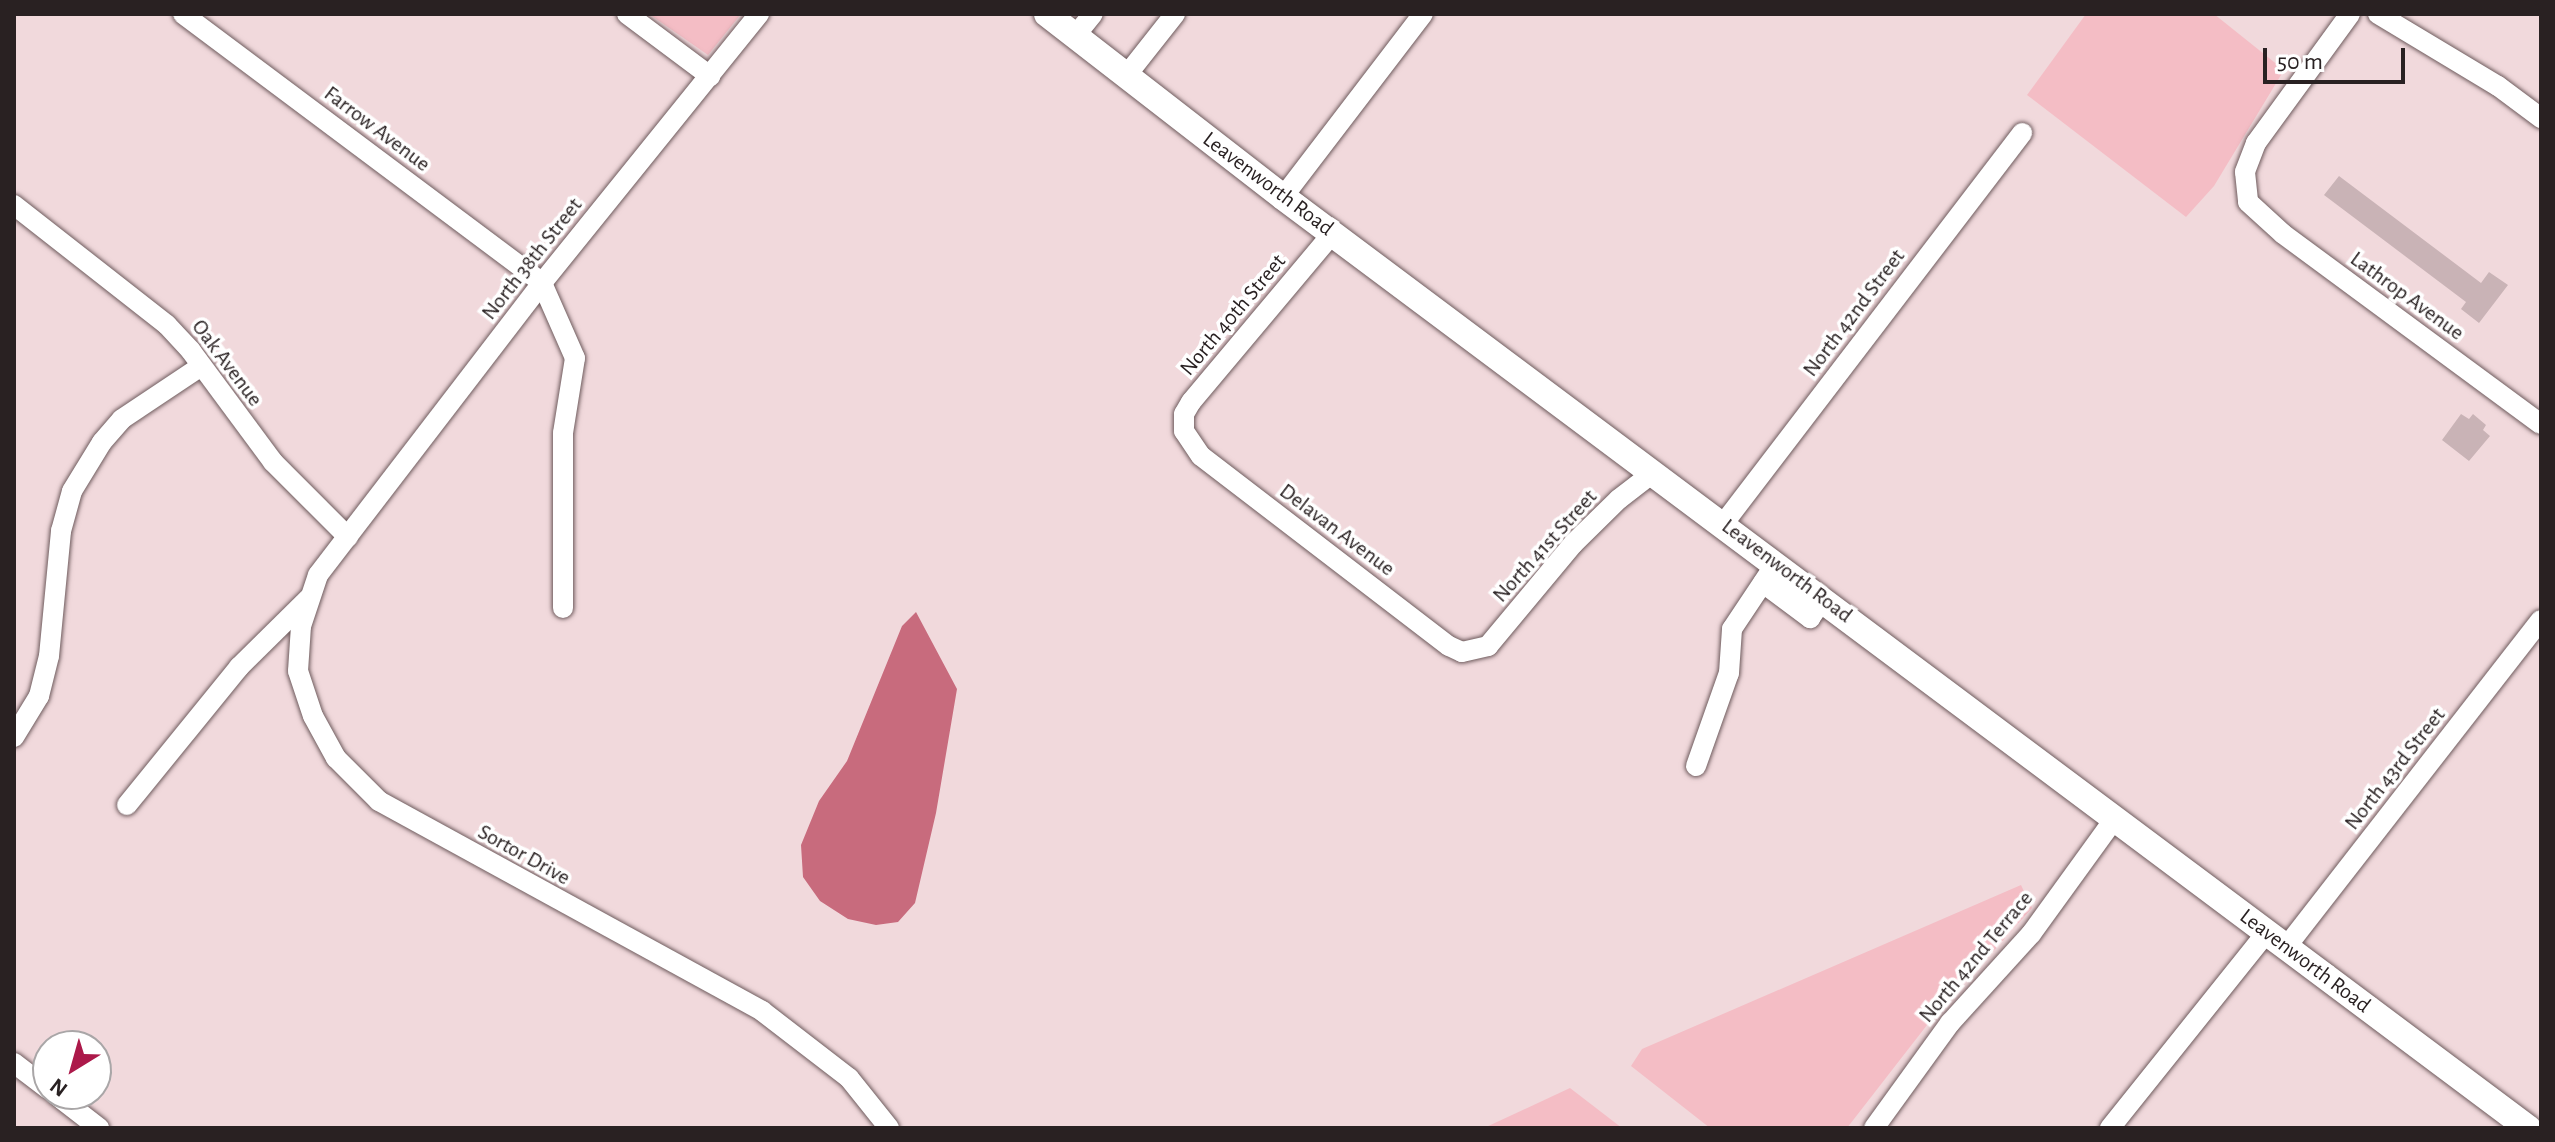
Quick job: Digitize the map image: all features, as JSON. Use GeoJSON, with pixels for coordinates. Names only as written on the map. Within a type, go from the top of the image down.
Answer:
{"type":"FeatureCollection","features":[{"type":"Feature","properties":{"kind":"main road","name":"Leavenworth Road"},"geometry":{"type":"LineString","coordinates":[[1047,14],[1332,234],[1724,523],[1770,573],[1824,598],[2528,1128]]}},
{"type":"Feature","properties":{"kind":"street","name":"Farrow Avenue"},"geometry":{"type":"LineString","coordinates":[[183,14],[542,283]]}},
{"type":"Feature","properties":{"kind":"street"},"geometry":{"type":"LineString","coordinates":[[627,14],[710,76]]}},
{"type":"Feature","properties":{"kind":"street","name":"North 38th Street"},"geometry":{"type":"LineString","coordinates":[[348,537],[542,283],[759,14]]}},
{"type":"Feature","properties":{"kind":"street"},"geometry":{"type":"LineString","coordinates":[[1075,36],[1093,14]]}},
{"type":"Feature","properties":{"kind":"street"},"geometry":{"type":"LineString","coordinates":[[1126,76],[1175,14]]}},
{"type":"Feature","properties":{"kind":"street"},"geometry":{"type":"LineString","coordinates":[[1283,197],[1423,14]]}},
{"type":"Feature","properties":{"kind":"street","name":"Lathrop Avenue"},"geometry":{"type":"LineString","coordinates":[[2350,14],[2256,143],[2245,172],[2248,202],[2283,234],[2541,424]]}},
{"type":"Feature","properties":{"kind":"street"},"geometry":{"type":"LineString","coordinates":[[2378,14],[2498,86],[2541,118]]}},
{"type":"Feature","properties":{"kind":"street","name":"North 42nd Street"},"geometry":{"type":"LineString","coordinates":[[1724,523],[2022,133]]}},
{"type":"Feature","properties":{"kind":"street","name":"Oak Avenue"},"geometry":{"type":"LineString","coordinates":[[14,205],[167,325],[273,462],[348,537]]}},
{"type":"Feature","properties":{"kind":"street","name":"North 40th Street"},"geometry":{"type":"LineString","coordinates":[[1184,431],[1184,414],[1191,402],[1332,234]]}},
{"type":"Feature","properties":{"kind":"street"},"geometry":{"type":"LineString","coordinates":[[542,283],[575,358],[563,433],[563,608]]}},
{"type":"Feature","properties":{"kind":"street"},"geometry":{"type":"LineString","coordinates":[[14,737],[39,696],[49,656],[61,531],[72,491],[102,442],[122,419],[200,367]]}},
{"type":"Feature","properties":{"kind":"street","name":"Delavan Avenue"},"geometry":{"type":"LineString","coordinates":[[1184,431],[1201,456],[1449,646],[1462,652],[1472,651]]}},
{"type":"Feature","properties":{"kind":"street","name":"North 41st Street"},"geometry":{"type":"LineString","coordinates":[[1472,651],[1488,646],[1573,544],[1619,499],[1654,472]]}},
{"type":"Feature","properties":{"kind":"street","name":"Sortor Drive"},"geometry":{"type":"LineString","coordinates":[[348,537],[318,575],[308,599],[298,646],[302,683],[313,716],[336,758],[363,788],[426,828],[762,1011],[849,1078],[889,1128]]}},
{"type":"Feature","properties":{"kind":"street"},"geometry":{"type":"LineString","coordinates":[[1696,766],[1729,673],[1732,629],[1770,573]]}},
{"type":"Feature","properties":{"kind":"street"},"geometry":{"type":"LineString","coordinates":[[127,805],[239,667],[308,599]]}},
{"type":"Feature","properties":{"kind":"street","name":"North 43rd Street"},"geometry":{"type":"LineString","coordinates":[[2110,1128],[2277,939],[2541,620]]}},
{"type":"Feature","properties":{"kind":"street","name":"North 42nd Terrace"},"geometry":{"type":"LineString","coordinates":[[1874,1128],[1950,1023],[2031,934],[2115,818]]}},
{"type":"Feature","properties":{"kind":"street"},"geometry":{"type":"LineString","coordinates":[[14,1063],[32,1077]]}},
{"type":"Feature","properties":{"kind":"street"},"geometry":{"type":"LineString","coordinates":[[76,1110],[99,1128]]}},
{"type":"Feature","properties":{"kind":"shaded area"},"geometry":{"type":"Polygon","coordinates":[[[649,14],[741,14],[708,55],[649,14]]]}},
{"type":"Feature","properties":{"kind":"shaded area"},"geometry":{"type":"Polygon","coordinates":[[[2086,14],[2214,14],[2284,70],[2214,186],[2186,217],[2027,95],[2086,14]]]}},
{"type":"Feature","properties":{"kind":"shaded area"},"geometry":{"type":"Polygon","coordinates":[[[916,612],[957,689],[936,813],[915,903],[898,922],[876,925],[848,919],[820,901],[803,877],[801,845],[819,801],[847,761],[902,626],[916,612]]]}},
{"type":"Feature","properties":{"kind":"shaded area"},"geometry":{"type":"Polygon","coordinates":[[[2021,885],[2032,908],[1927,1025],[1847,1128],[1710,1128],[1631,1066],[1642,1049],[2021,885]]]}},
{"type":"Feature","properties":{"kind":"shaded area"},"geometry":{"type":"Polygon","coordinates":[[[1570,1088],[1622,1128],[1484,1128],[1570,1088]]]}},
{"type":"Feature","properties":{"kind":"building"},"geometry":{"type":"Polygon","coordinates":[[[2339,176],[2481,283],[2489,272],[2508,285],[2479,323],[2461,309],[2466,302],[2324,195],[2339,176]]]}},
{"type":"Feature","properties":{"kind":"building"},"geometry":{"type":"Polygon","coordinates":[[[2461,414],[2469,419],[2473,414],[2486,425],[2483,430],[2490,436],[2469,461],[2442,440],[2461,414]]]}}]}
